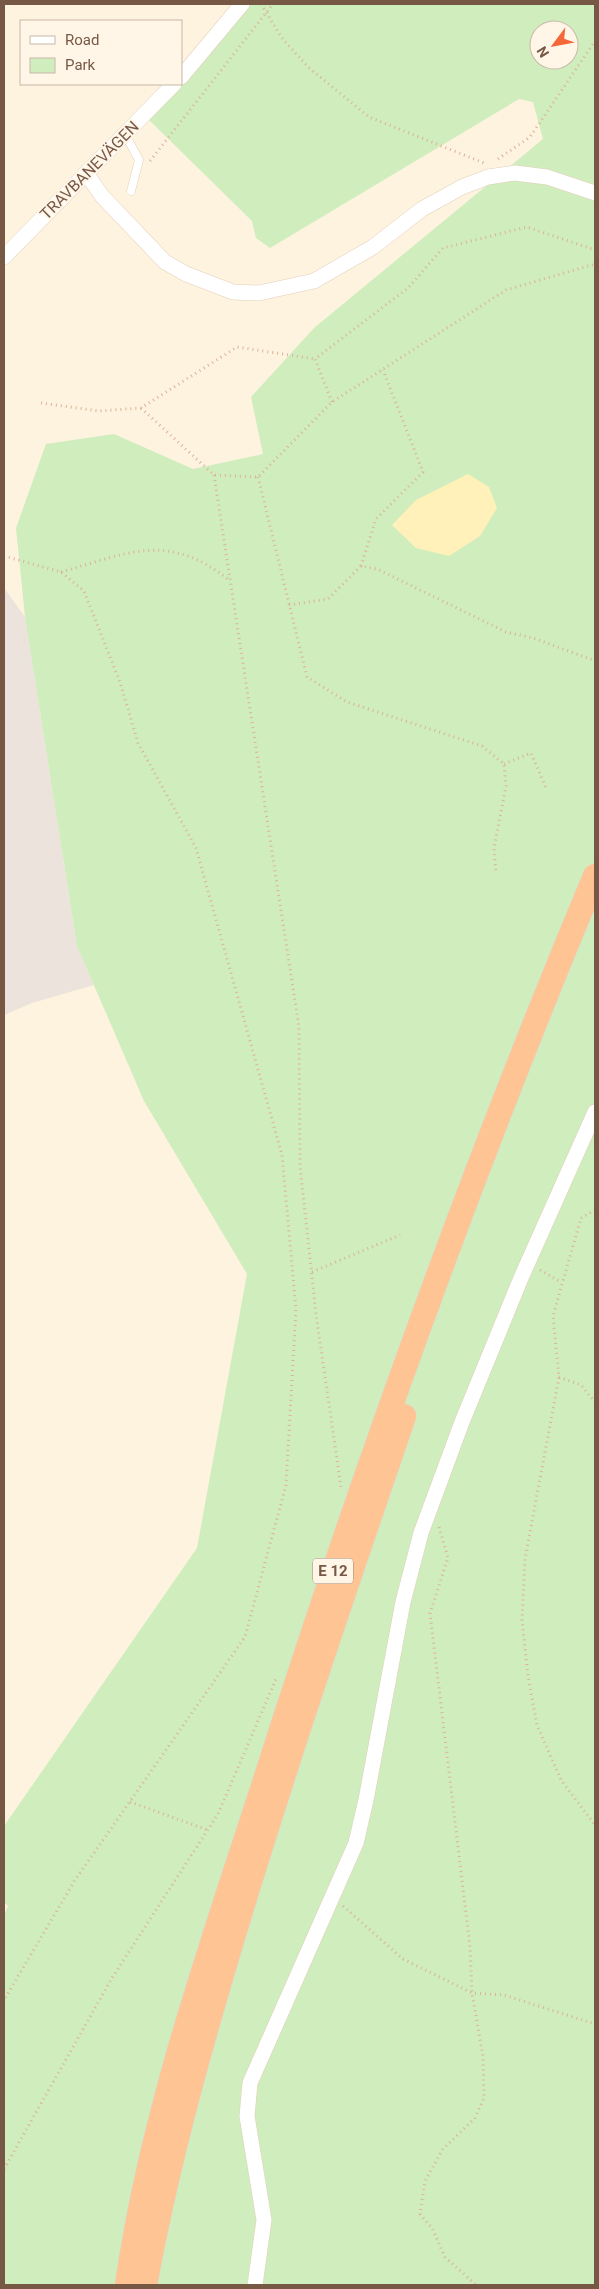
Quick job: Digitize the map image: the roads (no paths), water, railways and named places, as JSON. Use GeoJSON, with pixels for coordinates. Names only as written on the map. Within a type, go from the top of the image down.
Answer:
{"type":"FeatureCollection","features":[{"type":"Feature","properties":{"kind":"highway","name":"E 12"},"geometry":{"type":"LineString","coordinates":[[126,2285],[149,2168],[181,2048],[243,1846],[346,1530],[460,1217],[516,1070],[595,876]]}},
{"type":"Feature","properties":{"kind":"highway","name":"E 12"},"geometry":{"type":"LineString","coordinates":[[145,2285],[174,2147],[199,2048],[260,1848],[428,1347],[504,1143],[595,916]]}},
{"type":"Feature","properties":{"kind":"street"},"geometry":{"type":"LineString","coordinates":[[182,76],[242,4]]}},
{"type":"Feature","properties":{"kind":"street","name":"TRAVBANEVÄGEN"},"geometry":{"type":"LineString","coordinates":[[4,257],[173,85]]}},
{"type":"Feature","properties":{"kind":"street"},"geometry":{"type":"LineString","coordinates":[[86,174],[102,196],[166,262],[186,274],[233,292],[258,294],[314,280],[373,247],[422,209],[462,187],[488,177],[515,173],[547,177],[595,193]]}},
{"type":"Feature","properties":{"kind":"street"},"geometry":{"type":"LineString","coordinates":[[254,2285],[264,2220],[247,2116],[250,2082],[356,1843],[366,1800],[403,1602],[421,1533],[462,1422],[527,1264],[595,1112]]}},
{"type":"Feature","properties":{"kind":"lane"},"geometry":{"type":"LineString","coordinates":[[125,134],[139,160],[131,190]]}}]}
